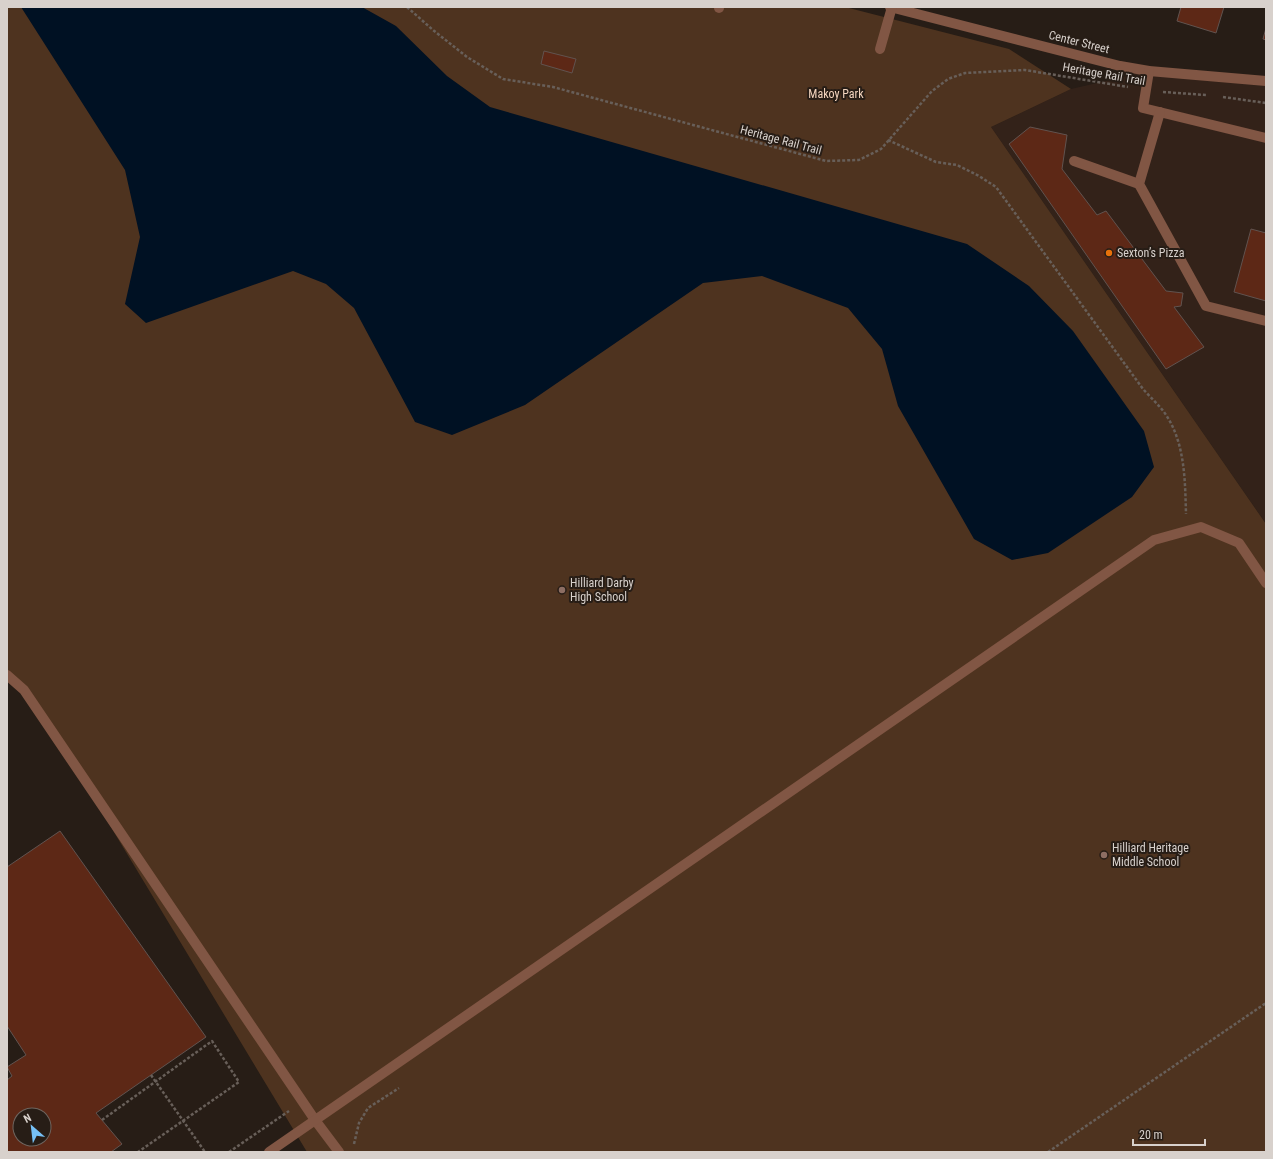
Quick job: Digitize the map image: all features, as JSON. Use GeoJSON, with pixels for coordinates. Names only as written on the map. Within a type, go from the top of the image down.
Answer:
{"type":"FeatureCollection","features":[{"type":"Feature","properties":{"kind":"street"},"geometry":{"type":"LineString","coordinates":[[880,50],[891,7]]}},
{"type":"Feature","properties":{"kind":"street","name":"Center Street"},"geometry":{"type":"LineString","coordinates":[[891,7],[1120,66],[1149,71],[1266,81]]}},
{"type":"Feature","properties":{"kind":"street"},"geometry":{"type":"LineString","coordinates":[[1149,71],[1143,108],[1266,138]]}},
{"type":"Feature","properties":{"kind":"street"},"geometry":{"type":"LineString","coordinates":[[1139,184],[1160,112]]}},
{"type":"Feature","properties":{"kind":"street"},"geometry":{"type":"LineString","coordinates":[[1074,161],[1139,184],[1206,306],[1266,321]]}},
{"type":"Feature","properties":{"kind":"street"},"geometry":{"type":"LineString","coordinates":[[269,1152],[1154,540],[1201,527],[1239,543],[1266,583]]}},
{"type":"Feature","properties":{"kind":"street"},"geometry":{"type":"LineString","coordinates":[[7,675],[24,690],[315,1120],[339,1152]]}},
{"type":"Feature","properties":{"kind":"path","name":"Heritage Rail Trail"},"geometry":{"type":"LineString","coordinates":[[407,7],[467,57],[503,79],[553,86],[826,161],[859,160],[881,148],[932,91],[948,79],[965,73],[1025,70],[1145,90],[1208,96]]}},
{"type":"Feature","properties":{"kind":"path"},"geometry":{"type":"LineString","coordinates":[[1216,96],[1266,103]]}},
{"type":"Feature","properties":{"kind":"path"},"geometry":{"type":"LineString","coordinates":[[888,140],[936,162],[957,165],[996,187],[1001,192],[1143,389],[1164,412],[1173,427],[1180,444],[1184,478],[1187,531]]}},
{"type":"Feature","properties":{"kind":"path"},"geometry":{"type":"LineString","coordinates":[[1048,1152],[1266,1003]]}},
{"type":"Feature","properties":{"kind":"path"},"geometry":{"type":"LineString","coordinates":[[102,1120],[212,1041],[239,1082],[138,1152]]}},
{"type":"Feature","properties":{"kind":"path"},"geometry":{"type":"LineString","coordinates":[[151,1075],[205,1152]]}},
{"type":"Feature","properties":{"kind":"path"},"geometry":{"type":"LineString","coordinates":[[357,1148],[354,1144],[359,1123],[368,1108],[399,1088]]}},
{"type":"Feature","properties":{"kind":"path"},"geometry":{"type":"LineString","coordinates":[[228,1152],[289,1111]]}},
{"type":"Feature","properties":{"kind":"shaded area"},"geometry":{"type":"Polygon","coordinates":[[[1149,71],[1266,81],[1266,524],[991,127],[1071,89],[1149,71]]]}},
{"type":"Feature","properties":{"kind":"green space","name":"Hilliard Darby High School"},"geometry":{"type":"Polygon","coordinates":[[[7,7],[845,7],[1009,49],[1071,89],[991,127],[1266,524],[1266,1152],[307,1152],[27,688],[7,677],[7,7]]]}},
{"type":"Feature","properties":{"kind":"water"},"geometry":{"type":"Polygon","coordinates":[[[21,7],[362,7],[396,26],[447,76],[490,107],[967,244],[1029,286],[1073,331],[1144,431],[1154,467],[1132,497],[1048,553],[1012,560],[974,539],[898,406],[882,349],[848,308],[762,276],[703,283],[525,405],[452,435],[415,422],[354,308],[326,284],[293,271],[146,323],[125,304],[140,237],[125,170],[21,7]]]}},
{"type":"Feature","properties":{"kind":"building"},"geometry":{"type":"Polygon","coordinates":[[[1181,7],[1224,7],[1216,33],[1177,21],[1181,7]]]}},
{"type":"Feature","properties":{"kind":"building"},"geometry":{"type":"Polygon","coordinates":[[[1266,28],[1266,40],[1263,39],[1266,28]]]}},
{"type":"Feature","properties":{"kind":"building"},"geometry":{"type":"Polygon","coordinates":[[[544,51],[576,59],[572,73],[541,64],[544,51]]]}},
{"type":"Feature","properties":{"kind":"building"},"geometry":{"type":"Polygon","coordinates":[[[1030,127],[1067,135],[1062,169],[1097,215],[1106,211],[1166,291],[1183,293],[1181,306],[1174,307],[1204,347],[1166,369],[1009,144],[1030,127]]]}},
{"type":"Feature","properties":{"kind":"building"},"geometry":{"type":"Polygon","coordinates":[[[1251,229],[1266,233],[1266,301],[1234,292],[1251,229]]]}},
{"type":"Feature","properties":{"kind":"building"},"geometry":{"type":"Polygon","coordinates":[[[60,831],[206,1037],[96,1113],[122,1144],[111,1152],[7,1152],[7,1080],[12,1076],[7,1067],[26,1055],[7,1026],[7,867],[60,831]]]}},
{"type":"Feature","properties":{"kind":"place","name":"Sexton’s Pizza"},"geometry":{"type":"Point","coordinates":[1109,253]}},
{"type":"Feature","properties":{"kind":"place","name":"Hilliard Darby High School"},"geometry":{"type":"Point","coordinates":[562,590]}},
{"type":"Feature","properties":{"kind":"place","name":"Hilliard Heritage Middle School"},"geometry":{"type":"Point","coordinates":[1104,855]}},
{"type":"Feature","properties":{"kind":"park label","name":"Makoy Park"},"geometry":{"type":"Point","coordinates":[836,94]}}]}
